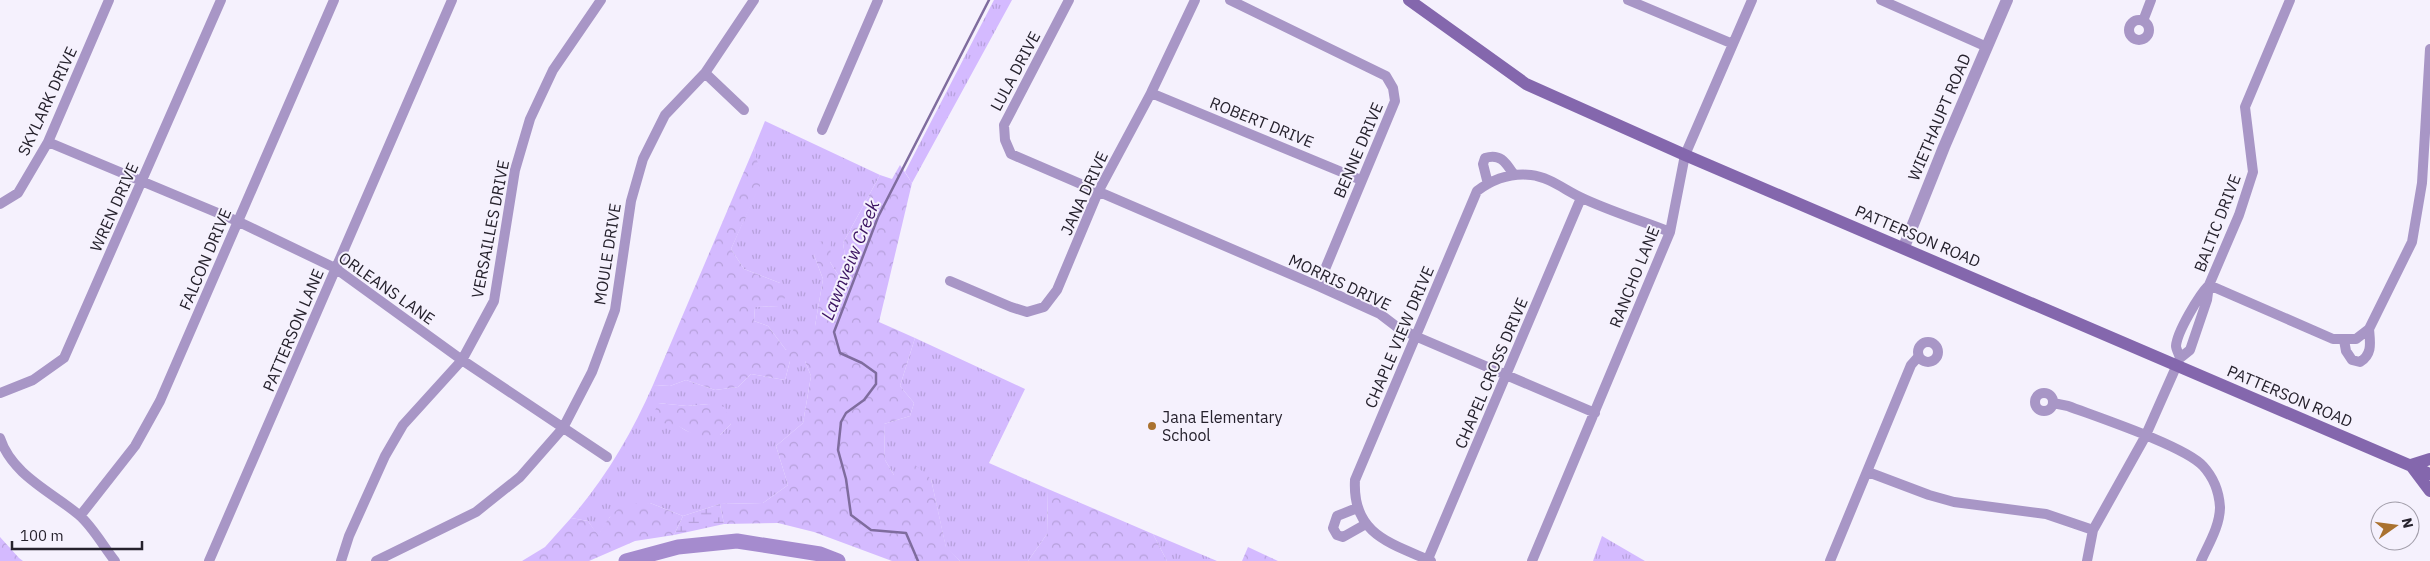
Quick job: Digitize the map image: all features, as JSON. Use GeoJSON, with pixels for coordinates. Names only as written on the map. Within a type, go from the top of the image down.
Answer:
{"type":"FeatureCollection","features":[{"type":"Feature","properties":{"kind":"main road","name":"PATTERSON ROAD"},"geometry":{"type":"LineString","coordinates":[[1409,0],[1526,84],[1685,155],[2178,361],[2430,474]]}},
{"type":"Feature","properties":{"kind":"main road"},"geometry":{"type":"LineString","coordinates":[[2430,459],[2411,466],[2430,491]]}},
{"type":"Feature","properties":{"kind":"street","name":"SKYLARK DRIVE"},"geometry":{"type":"LineString","coordinates":[[0,204],[18,193],[48,142],[109,0]]}},
{"type":"Feature","properties":{"kind":"street","name":"WREN DRIVE"},"geometry":{"type":"LineString","coordinates":[[0,393],[34,380],[64,358],[221,0]]}},
{"type":"Feature","properties":{"kind":"street","name":"FALCON DRIVE"},"geometry":{"type":"LineString","coordinates":[[80,516],[135,446],[160,401],[334,0]]}},
{"type":"Feature","properties":{"kind":"street","name":"PATTERSON LANE"},"geometry":{"type":"LineString","coordinates":[[209,561],[452,0]]}},
{"type":"Feature","properties":{"kind":"street","name":"MOULE DRIVE"},"geometry":{"type":"LineString","coordinates":[[376,561],[476,512],[520,477],[563,428],[592,372],[615,310],[630,201],[643,160],[665,115],[705,73],[754,0]]}},
{"type":"Feature","properties":{"kind":"street"},"geometry":{"type":"LineString","coordinates":[[822,130],[878,0]]}},
{"type":"Feature","properties":{"kind":"street","name":"LULA DRIVE"},"geometry":{"type":"LineString","coordinates":[[1070,0],[1004,125],[1005,140],[1011,154],[1098,192]]}},
{"type":"Feature","properties":{"kind":"street","name":"JANA DRIVE"},"geometry":{"type":"LineString","coordinates":[[950,281],[1011,308],[1027,312],[1044,307],[1057,290],[1098,192],[1151,93],[1196,0]]}},
{"type":"Feature","properties":{"kind":"street","name":"BENNE DRIVE"},"geometry":{"type":"LineString","coordinates":[[1230,0],[1386,76],[1394,88],[1395,101],[1318,286]]}},
{"type":"Feature","properties":{"kind":"street"},"geometry":{"type":"LineString","coordinates":[[1628,0],[1733,44]]}},
{"type":"Feature","properties":{"kind":"street","name":"RANCHO LANE"},"geometry":{"type":"LineString","coordinates":[[1532,561],[1670,232],[1685,155],[1752,0]]}},
{"type":"Feature","properties":{"kind":"street"},"geometry":{"type":"LineString","coordinates":[[1881,0],[1987,47]]}},
{"type":"Feature","properties":{"kind":"street","name":"WIETHAUPT ROAD"},"geometry":{"type":"LineString","coordinates":[[1904,247],[2007,0]]}},
{"type":"Feature","properties":{"kind":"street"},"geometry":{"type":"LineString","coordinates":[[2143,21],[2151,0]]}},
{"type":"Feature","properties":{"kind":"street","name":"BALTIC DRIVE"},"geometry":{"type":"LineString","coordinates":[[2087,561],[2093,530],[2145,437],[2178,361],[2176,346],[2187,320],[2202,292],[2209,285],[2239,215],[2253,172],[2245,107],[2290,0]]}},
{"type":"Feature","properties":{"kind":"street","name":"VERSAILLES DRIVE"},"geometry":{"type":"LineString","coordinates":[[342,561],[349,536],[385,456],[403,425],[462,360],[494,301],[515,170],[530,119],[554,70],[599,1]]}},
{"type":"Feature","properties":{"kind":"street"},"geometry":{"type":"LineString","coordinates":[[2209,285],[2333,339],[2356,339],[2369,329],[2412,242],[2422,183],[2430,49]]}},
{"type":"Feature","properties":{"kind":"street"},"geometry":{"type":"LineString","coordinates":[[705,73],[744,110]]}},
{"type":"Feature","properties":{"kind":"street","name":"ROBERT DRIVE"},"geometry":{"type":"LineString","coordinates":[[1151,93],[1361,180]]}},
{"type":"Feature","properties":{"kind":"street","name":"ORLEANS LANE"},"geometry":{"type":"LineString","coordinates":[[48,142],[237,221],[336,268],[462,360],[607,457]]}},
{"type":"Feature","properties":{"kind":"street"},"geometry":{"type":"LineString","coordinates":[[1514,175],[1501,158],[1494,156],[1486,158],[1483,164],[1488,184],[1514,175],[1545,179],[1581,198],[1670,232]]}},
{"type":"Feature","properties":{"kind":"street","name":"CHAPLE VIEW DRIVE"},"geometry":{"type":"LineString","coordinates":[[1430,560],[1378,536],[1370,530],[1357,508],[1354,494],[1355,480],[1478,191],[1488,184]]}},
{"type":"Feature","properties":{"kind":"street","name":"MORRIS DRIVE"},"geometry":{"type":"LineString","coordinates":[[1098,192],[1318,286],[1380,314],[1397,327],[1415,336],[1595,413]]}},
{"type":"Feature","properties":{"kind":"street","name":"CHAPEL CROSS DRIVE"},"geometry":{"type":"LineString","coordinates":[[1430,560],[1581,198]]}},
{"type":"Feature","properties":{"kind":"street"},"geometry":{"type":"LineString","coordinates":[[2344,340],[2346,351],[2352,360],[2360,362],[2367,358],[2370,351],[2369,329]]}},
{"type":"Feature","properties":{"kind":"street"},"geometry":{"type":"LineString","coordinates":[[1830,561],[1911,365],[1919,356]]}},
{"type":"Feature","properties":{"kind":"street"},"geometry":{"type":"LineString","coordinates":[[2054,403],[2068,406],[2180,450],[2202,464],[2216,483],[2220,509],[2215,531],[2201,561]]}},
{"type":"Feature","properties":{"kind":"street"},"geometry":{"type":"LineString","coordinates":[[0,438],[12,459],[26,475],[80,516],[115,561]]}},
{"type":"Feature","properties":{"kind":"street"},"geometry":{"type":"LineString","coordinates":[[1868,472],[1929,495],[1954,502],[2046,514],[2093,530]]}},
{"type":"Feature","properties":{"kind":"street"},"geometry":{"type":"LineString","coordinates":[[1357,508],[1337,516],[1333,528],[1337,535],[1343,537],[1366,524]]}},
{"type":"Feature","properties":{"kind":"green space"},"geometry":{"type":"Polygon","coordinates":[[[994,0],[1012,0],[912,183],[905,172],[994,0]]]}},
{"type":"Feature","properties":{"kind":"green space"},"geometry":{"type":"Polygon","coordinates":[[[765,121],[880,175],[843,243],[847,268],[842,281],[830,262],[830,241],[814,255],[823,279],[815,326],[786,350],[768,326],[754,321],[755,307],[779,306],[780,283],[744,269],[731,249],[761,181],[754,148],[765,121]]]}},
{"type":"Feature","properties":{"kind":"green space"},"geometry":{"type":"Polygon","coordinates":[[[754,148],[762,181],[731,249],[744,269],[780,283],[787,294],[780,306],[755,307],[754,321],[768,326],[786,350],[795,325],[815,326],[823,279],[814,255],[818,242],[831,240],[830,262],[842,281],[847,268],[843,243],[880,175],[892,179],[900,165],[912,183],[879,322],[915,338],[900,386],[914,403],[910,416],[884,424],[885,460],[894,475],[913,463],[931,479],[946,547],[960,561],[892,561],[814,532],[778,523],[724,524],[720,504],[763,503],[788,485],[776,446],[803,423],[811,376],[805,361],[790,361],[785,380],[751,374],[738,387],[715,390],[686,380],[670,386],[653,385],[754,148]]]}},
{"type":"Feature","properties":{"kind":"green space"},"geometry":{"type":"Polygon","coordinates":[[[915,338],[1025,389],[989,463],[1048,489],[1047,534],[1028,561],[960,561],[946,548],[931,479],[894,475],[885,460],[884,424],[910,416],[914,403],[900,386],[915,338]]]}},
{"type":"Feature","properties":{"kind":"green space"},"geometry":{"type":"Polygon","coordinates":[[[790,361],[805,361],[811,376],[803,423],[776,446],[788,485],[763,503],[720,504],[683,516],[650,503],[610,517],[598,536],[588,521],[571,518],[595,488],[617,455],[653,385],[670,386],[686,380],[715,390],[738,387],[751,374],[785,380],[790,361]],[[658,403],[678,425],[690,432],[720,435],[731,424],[709,404],[687,406],[658,403]]]}},
{"type":"Feature","properties":{"kind":"green space"},"geometry":{"type":"Polygon","coordinates":[[[658,403],[687,406],[709,404],[725,407],[731,424],[720,435],[696,436],[678,426],[663,423],[653,416],[658,403]]]}},
{"type":"Feature","properties":{"kind":"green space"},"geometry":{"type":"Polygon","coordinates":[[[1048,489],[1153,534],[1167,561],[1028,561],[1047,534],[1048,489]]]}},
{"type":"Feature","properties":{"kind":"green space"},"geometry":{"type":"Polygon","coordinates":[[[650,503],[683,516],[674,535],[635,541],[589,561],[522,561],[545,547],[571,518],[588,521],[598,535],[613,513],[618,509],[624,506],[650,503]]]}},
{"type":"Feature","properties":{"kind":"green space"},"geometry":{"type":"Polygon","coordinates":[[[720,504],[724,524],[674,535],[683,516],[720,504]]]}},
{"type":"Feature","properties":{"kind":"green space"},"geometry":{"type":"Polygon","coordinates":[[[1153,534],[1217,561],[1167,561],[1153,534]]]}},
{"type":"Feature","properties":{"kind":"green space"},"geometry":{"type":"Polygon","coordinates":[[[1602,536],[1645,561],[1593,561],[1602,536]]]}},
{"type":"Feature","properties":{"kind":"green space"},"geometry":{"type":"Polygon","coordinates":[[[0,537],[19,558],[23,561],[0,561],[0,537]]]}},
{"type":"Feature","properties":{"kind":"green space"},"geometry":{"type":"Polygon","coordinates":[[[1248,547],[1278,561],[1242,561],[1248,547]]]}},
{"type":"Feature","properties":{"kind":"waterway","name":"Lawnveiw Creek"},"geometry":{"type":"LineString","coordinates":[[918,561],[906,533],[871,530],[851,515],[846,479],[838,450],[841,422],[846,413],[864,400],[876,384],[876,373],[862,363],[840,353],[834,332],[878,217],[989,0]]}},
{"type":"Feature","properties":{"kind":"waterway"},"geometry":{"type":"LineString","coordinates":[[626,561],[678,547],[737,541],[820,554],[838,561]]}},
{"type":"Feature","properties":{"kind":"place","name":"Jana Elementary School"},"geometry":{"type":"Point","coordinates":[1152,426]}}]}
